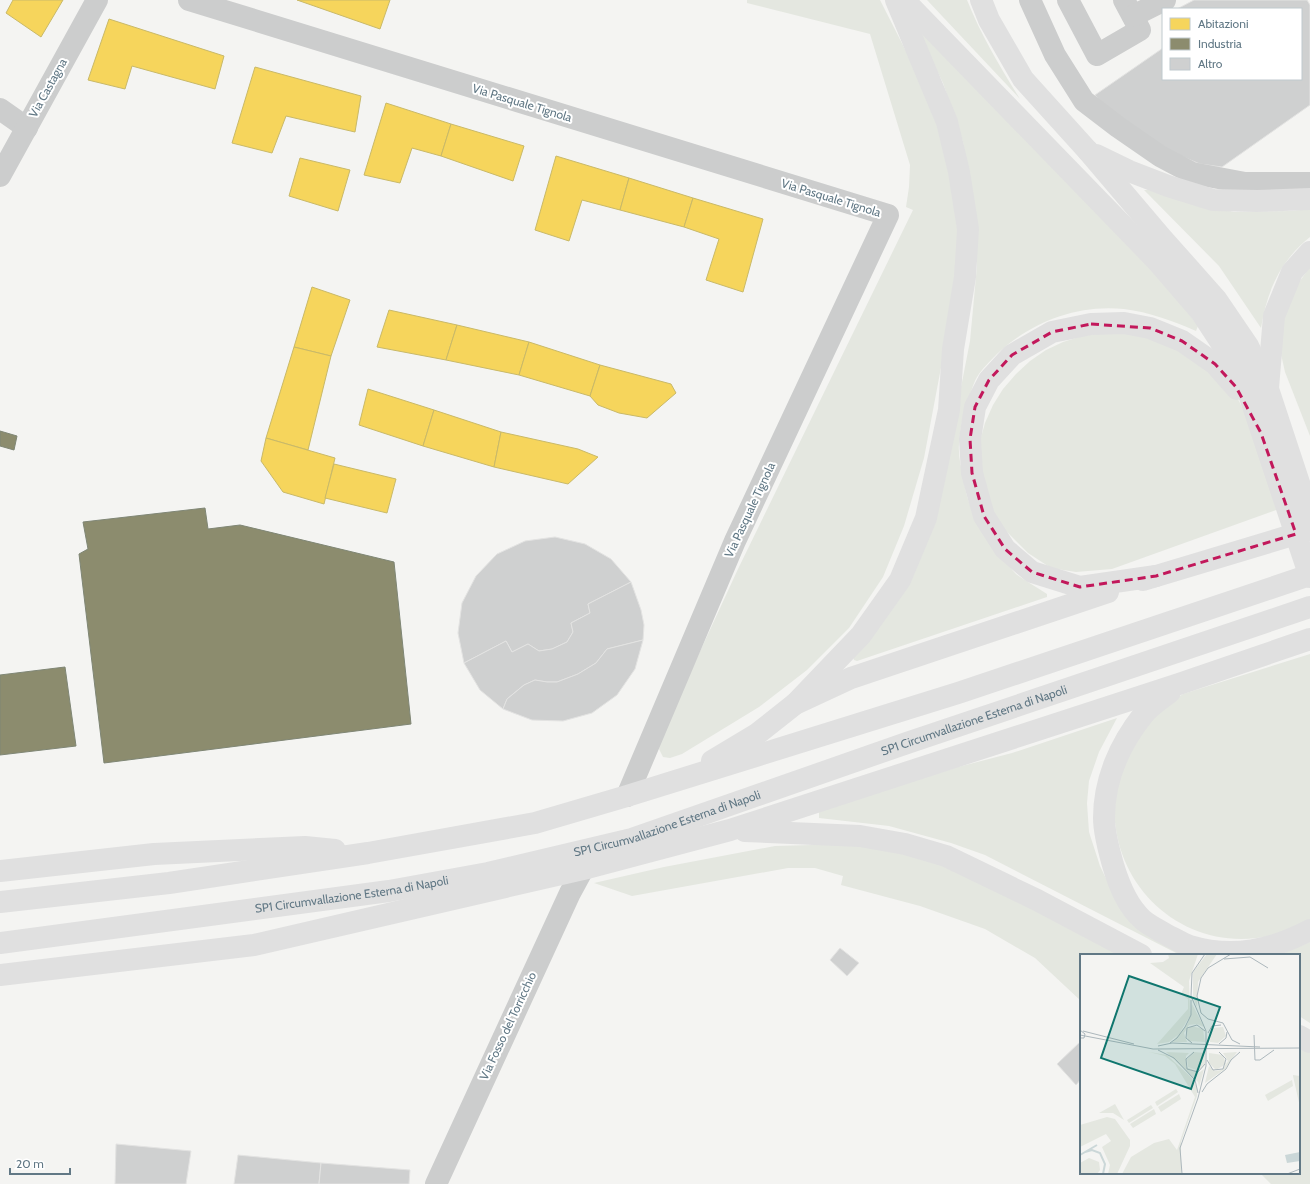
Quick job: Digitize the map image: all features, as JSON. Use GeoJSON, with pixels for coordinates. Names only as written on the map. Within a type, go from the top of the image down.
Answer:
{"type":"FeatureCollection","features":[{"type":"Feature","properties":{"kind":"main road"},"geometry":{"type":"LineString","coordinates":[[684,779],[757,734],[795,704],[861,635],[900,580],[926,518],[949,410],[953,349],[965,277],[968,229],[959,172],[947,122],[896,0]]}},
{"type":"Feature","properties":{"kind":"main road"},"geometry":{"type":"LineString","coordinates":[[904,0],[1158,262],[1201,312],[1237,367],[1250,397],[1262,433]]}},
{"type":"Feature","properties":{"kind":"main road"},"geometry":{"type":"LineString","coordinates":[[0,902],[169,883],[368,853],[535,823],[684,779],[958,693],[1310,576],[1301,511],[1268,389],[1248,346],[1216,299],[1088,151],[1023,80],[989,20],[981,0]]}},
{"type":"Feature","properties":{"kind":"main road"},"geometry":{"type":"LineString","coordinates":[[1088,151],[1129,171],[1168,186],[1213,200],[1257,201],[1310,199]]}},
{"type":"Feature","properties":{"kind":"main road"},"geometry":{"type":"LineString","coordinates":[[1268,389],[1274,316],[1292,272],[1310,252]]}},
{"type":"Feature","properties":{"kind":"main road"},"geometry":{"type":"LineString","coordinates":[[1156,576],[1080,587],[1032,572],[1005,550],[984,516],[972,473],[970,438],[975,407],[989,380],[1012,355],[1052,332],[1091,324],[1124,324],[1150,328],[1182,341],[1216,364],[1236,386],[1262,433],[1301,511]]}},
{"type":"Feature","properties":{"kind":"main road"},"geometry":{"type":"LineString","coordinates":[[795,704],[851,678],[1156,576],[1310,530]]}},
{"type":"Feature","properties":{"kind":"main road","name":"SP1 Circumvallazione Esterna di Napoli"},"geometry":{"type":"LineString","coordinates":[[0,943],[389,891],[488,873],[632,839],[907,743],[1310,607]]}},
{"type":"Feature","properties":{"kind":"main road"},"geometry":{"type":"LineString","coordinates":[[0,975],[254,946],[583,869],[730,830],[1179,684],[1310,639]]}},
{"type":"Feature","properties":{"kind":"main road"},"geometry":{"type":"LineString","coordinates":[[1179,684],[1144,714],[1127,737],[1114,762],[1106,791],[1104,819],[1108,848],[1116,875],[1126,900],[1143,920],[1165,934],[1189,946],[1214,951],[1240,952],[1266,948],[1292,939],[1310,930]]}},
{"type":"Feature","properties":{"kind":"main road"},"geometry":{"type":"LineString","coordinates":[[661,829],[730,830],[860,836],[905,844],[946,856],[1037,900],[1139,954]]}},
{"type":"Feature","properties":{"kind":"main road"},"geometry":{"type":"LineString","coordinates":[[0,871],[154,854],[273,848],[305,847],[368,853]]}},
{"type":"Feature","properties":{"kind":"main road"},"geometry":{"type":"LineString","coordinates":[[1300,1037],[1310,1042]]}},
{"type":"Feature","properties":{"kind":"street","name":"Via Castagna"},"geometry":{"type":"LineString","coordinates":[[0,176],[97,0]]}},
{"type":"Feature","properties":{"kind":"street","name":"Via Pasquale Tignola"},"geometry":{"type":"LineString","coordinates":[[189,0],[888,215],[735,541],[627,796]]}},
{"type":"Feature","properties":{"kind":"street"},"geometry":{"type":"LineString","coordinates":[[1030,0],[1055,55],[1084,100],[1118,127],[1160,156],[1192,173],[1245,183],[1310,183]]}},
{"type":"Feature","properties":{"kind":"street"},"geometry":{"type":"LineString","coordinates":[[1068,0],[1097,55],[1140,30],[1129,8],[1165,0]]}},
{"type":"Feature","properties":{"kind":"street"},"geometry":{"type":"LineString","coordinates":[[0,109],[27,128]]}},
{"type":"Feature","properties":{"kind":"street","name":"Via Fosso del Torricchio"},"geometry":{"type":"LineString","coordinates":[[436,1184],[570,893],[583,869]]}},
{"type":"Feature","properties":{"kind":"highlighted area"},"geometry":{"type":"Polygon","coordinates":[[[1091,324],[1150,328],[1182,341],[1215,364],[1236,387],[1261,433],[1296,534],[1156,576],[1080,587],[1032,572],[1005,549],[984,516],[972,473],[970,439],[975,407],[989,380],[1012,355],[1052,332],[1091,324]]]}},
{"type":"Feature","properties":{"kind":"shaded area"},"geometry":{"type":"Polygon","coordinates":[[[747,0],[880,0],[912,63],[943,138],[954,190],[958,240],[952,309],[924,458],[904,526],[883,577],[849,628],[807,670],[759,707],[682,754],[670,758],[663,757],[659,749],[661,736],[738,569],[913,210],[906,207],[910,165],[870,34],[747,3],[747,0]]]}},
{"type":"Feature","properties":{"kind":"shaded area"},"geometry":{"type":"Polygon","coordinates":[[[927,0],[967,0],[991,51],[1020,99],[927,0]]]}},
{"type":"Feature","properties":{"kind":"shaded area"},"geometry":{"type":"Polygon","coordinates":[[[924,32],[1168,286],[1198,326],[1196,331],[1161,317],[1133,310],[1106,308],[1089,309],[1040,324],[1010,343],[997,354],[976,379],[963,419],[959,452],[965,489],[977,522],[996,551],[1016,574],[1047,594],[1047,597],[857,661],[854,660],[853,657],[881,621],[957,408],[970,341],[977,266],[976,230],[963,142],[943,83],[920,36],[924,32]]]}},
{"type":"Feature","properties":{"kind":"shaded area"},"geometry":{"type":"Polygon","coordinates":[[[1144,190],[1152,190],[1185,202],[1234,212],[1290,211],[1310,209],[1310,237],[1291,256],[1276,278],[1267,302],[1261,328],[1219,266],[1144,190]]]}},
{"type":"Feature","properties":{"kind":"shaded area"},"geometry":{"type":"Polygon","coordinates":[[[1310,267],[1310,436],[1285,372],[1281,354],[1284,318],[1297,285],[1310,267]]]}},
{"type":"Feature","properties":{"kind":"shaded area"},"geometry":{"type":"Polygon","coordinates":[[[1121,331],[1161,338],[1227,384],[1239,401],[1248,420],[1279,509],[1112,569],[1076,572],[1051,568],[1028,553],[1004,529],[989,504],[980,475],[980,441],[985,423],[993,405],[1003,389],[1030,361],[1046,350],[1063,342],[1082,336],[1121,331]]]}},
{"type":"Feature","properties":{"kind":"shaded area"},"geometry":{"type":"Polygon","coordinates":[[[1310,654],[1310,920],[1270,936],[1231,938],[1195,930],[1164,912],[1139,886],[1122,852],[1115,814],[1119,772],[1122,763],[1140,731],[1173,701],[1183,694],[1310,654]]]}},
{"type":"Feature","properties":{"kind":"shaded area"},"geometry":{"type":"Polygon","coordinates":[[[1117,718],[1099,752],[1089,781],[1087,803],[1089,832],[1100,866],[1114,895],[1200,954],[1178,954],[985,855],[951,843],[889,826],[819,818],[819,810],[958,767],[1012,753],[1117,718]]]}},
{"type":"Feature","properties":{"kind":"shaded area"},"geometry":{"type":"Polygon","coordinates":[[[847,844],[896,849],[970,875],[1126,954],[1080,954],[1080,1000],[1035,958],[985,929],[920,906],[841,885],[843,876],[815,868],[788,868],[632,896],[594,883],[664,867],[775,846],[847,844]]]}},
{"type":"Feature","properties":{"kind":"shaded area"},"geometry":{"type":"Polygon","coordinates":[[[1310,942],[1310,1023],[1300,1017],[1300,954],[1280,954],[1310,942]]]}},
{"type":"Feature","properties":{"kind":"shaded area"},"geometry":{"type":"Polygon","coordinates":[[[1300,1046],[1310,1052],[1310,1184],[1271,1184],[1261,1174],[1300,1174],[1300,1046]]]}},
{"type":"Feature","properties":{"kind":"building: Abitazioni"},"geometry":{"type":"Polygon","coordinates":[[[13,0],[63,0],[41,37],[6,13],[13,0]]]}},
{"type":"Feature","properties":{"kind":"building: Abitazioni"},"geometry":{"type":"Polygon","coordinates":[[[297,0],[390,0],[380,29],[297,0]]]}},
{"type":"Feature","properties":{"kind":"building: Abitazioni"},"geometry":{"type":"Polygon","coordinates":[[[109,19],[224,56],[215,89],[132,66],[125,89],[88,80],[109,19]]]}},
{"type":"Feature","properties":{"kind":"building: Abitazioni"},"geometry":{"type":"Polygon","coordinates":[[[255,67],[361,96],[355,132],[286,116],[272,153],[232,143],[255,67]]]}},
{"type":"Feature","properties":{"kind":"building: Abitazioni"},"geometry":{"type":"Polygon","coordinates":[[[386,103],[451,124],[441,156],[412,148],[400,183],[364,175],[386,103]]]}},
{"type":"Feature","properties":{"kind":"building: Abitazioni"},"geometry":{"type":"Polygon","coordinates":[[[451,124],[524,146],[513,181],[441,156],[451,124]]]}},
{"type":"Feature","properties":{"kind":"building: Abitazioni"},"geometry":{"type":"Polygon","coordinates":[[[556,156],[629,178],[620,210],[582,200],[569,241],[535,230],[556,156]]]}},
{"type":"Feature","properties":{"kind":"building: Abitazioni"},"geometry":{"type":"Polygon","coordinates":[[[300,158],[350,170],[338,211],[289,196],[300,158]]]}},
{"type":"Feature","properties":{"kind":"building: Abitazioni"},"geometry":{"type":"Polygon","coordinates":[[[629,178],[693,198],[684,227],[620,210],[629,178]]]}},
{"type":"Feature","properties":{"kind":"building: Abitazioni"},"geometry":{"type":"Polygon","coordinates":[[[693,198],[763,219],[743,292],[706,280],[719,239],[684,227],[693,198]]]}},
{"type":"Feature","properties":{"kind":"building: Abitazioni"},"geometry":{"type":"Polygon","coordinates":[[[312,287],[350,300],[331,356],[294,347],[312,287]]]}},
{"type":"Feature","properties":{"kind":"building: Abitazioni"},"geometry":{"type":"Polygon","coordinates":[[[389,310],[457,325],[446,360],[377,347],[389,310]]]}},
{"type":"Feature","properties":{"kind":"building: Abitazioni"},"geometry":{"type":"Polygon","coordinates":[[[457,325],[529,342],[519,375],[446,360],[457,325]]]}},
{"type":"Feature","properties":{"kind":"building: Abitazioni"},"geometry":{"type":"Polygon","coordinates":[[[529,342],[600,365],[590,396],[519,375],[529,342]]]}},
{"type":"Feature","properties":{"kind":"building: Abitazioni"},"geometry":{"type":"Polygon","coordinates":[[[294,347],[331,356],[308,450],[266,438],[294,347]]]}},
{"type":"Feature","properties":{"kind":"building: Abitazioni"},"geometry":{"type":"Polygon","coordinates":[[[600,365],[671,384],[676,393],[647,418],[619,413],[598,405],[590,396],[600,365]]]}},
{"type":"Feature","properties":{"kind":"building: Abitazioni"},"geometry":{"type":"Polygon","coordinates":[[[368,389],[434,410],[423,446],[359,425],[368,389]]]}},
{"type":"Feature","properties":{"kind":"building: Abitazioni"},"geometry":{"type":"Polygon","coordinates":[[[434,410],[501,432],[494,467],[423,446],[434,410]]]}},
{"type":"Feature","properties":{"kind":"building: Abitazioni"},"geometry":{"type":"Polygon","coordinates":[[[501,432],[578,449],[598,457],[568,484],[494,467],[501,432]]]}},
{"type":"Feature","properties":{"kind":"building: Abitazioni"},"geometry":{"type":"Polygon","coordinates":[[[266,438],[335,458],[324,504],[283,492],[261,461],[266,438]]]}},
{"type":"Feature","properties":{"kind":"building: Abitazioni"},"geometry":{"type":"Polygon","coordinates":[[[334,464],[396,479],[387,513],[325,498],[334,464]]]}},
{"type":"Feature","properties":{"kind":"building: Industria"},"geometry":{"type":"Polygon","coordinates":[[[0,431],[17,436],[14,450],[0,446],[0,431]]]}},
{"type":"Feature","properties":{"kind":"building: Industria"},"geometry":{"type":"Polygon","coordinates":[[[205,508],[208,529],[240,525],[394,562],[411,724],[104,763],[79,554],[88,549],[83,522],[205,508]]]}},
{"type":"Feature","properties":{"kind":"building: Industria"},"geometry":{"type":"Polygon","coordinates":[[[65,667],[76,746],[0,755],[0,675],[65,667]]]}},
{"type":"Feature","properties":{"kind":"building: Altro"},"geometry":{"type":"Polygon","coordinates":[[[1194,0],[1307,0],[1310,5],[1310,105],[1222,167],[1200,164],[1174,153],[1106,109],[1095,95],[1162,49],[1162,80],[1302,80],[1302,8],[1179,8],[1194,0]]]}},
{"type":"Feature","properties":{"kind":"building: Altro"},"geometry":{"type":"Polygon","coordinates":[[[555,537],[585,544],[611,559],[631,582],[588,604],[590,613],[571,623],[573,632],[567,642],[552,649],[539,651],[528,644],[512,652],[506,641],[464,663],[458,633],[462,603],[476,576],[497,554],[525,541],[555,537]]]}},
{"type":"Feature","properties":{"kind":"building: Altro"},"geometry":{"type":"Polygon","coordinates":[[[631,582],[641,610],[644,625],[643,640],[607,649],[596,663],[578,674],[557,682],[535,680],[524,685],[507,699],[503,709],[480,690],[464,663],[506,641],[512,652],[528,644],[539,651],[552,649],[567,642],[573,632],[571,623],[590,613],[588,604],[631,582]]]}},
{"type":"Feature","properties":{"kind":"building: Altro"},"geometry":{"type":"Polygon","coordinates":[[[643,640],[635,669],[617,695],[592,713],[563,721],[532,720],[503,709],[507,699],[524,685],[535,680],[557,682],[578,674],[596,663],[607,649],[643,640]]]}},
{"type":"Feature","properties":{"kind":"building: Altro"},"geometry":{"type":"Polygon","coordinates":[[[840,948],[859,963],[847,976],[830,960],[840,948]]]}},
{"type":"Feature","properties":{"kind":"building: Altro"},"geometry":{"type":"Polygon","coordinates":[[[1080,1042],[1080,1080],[1076,1085],[1057,1064],[1080,1042]]]}},
{"type":"Feature","properties":{"kind":"building: Altro"},"geometry":{"type":"Polygon","coordinates":[[[116,1144],[191,1151],[186,1184],[115,1184],[116,1144]]]}},
{"type":"Feature","properties":{"kind":"building: Altro"},"geometry":{"type":"Polygon","coordinates":[[[238,1155],[321,1163],[319,1184],[234,1184],[238,1155]]]}},
{"type":"Feature","properties":{"kind":"building: Altro"},"geometry":{"type":"Polygon","coordinates":[[[321,1163],[410,1170],[409,1184],[319,1184],[321,1163]]]}}]}
